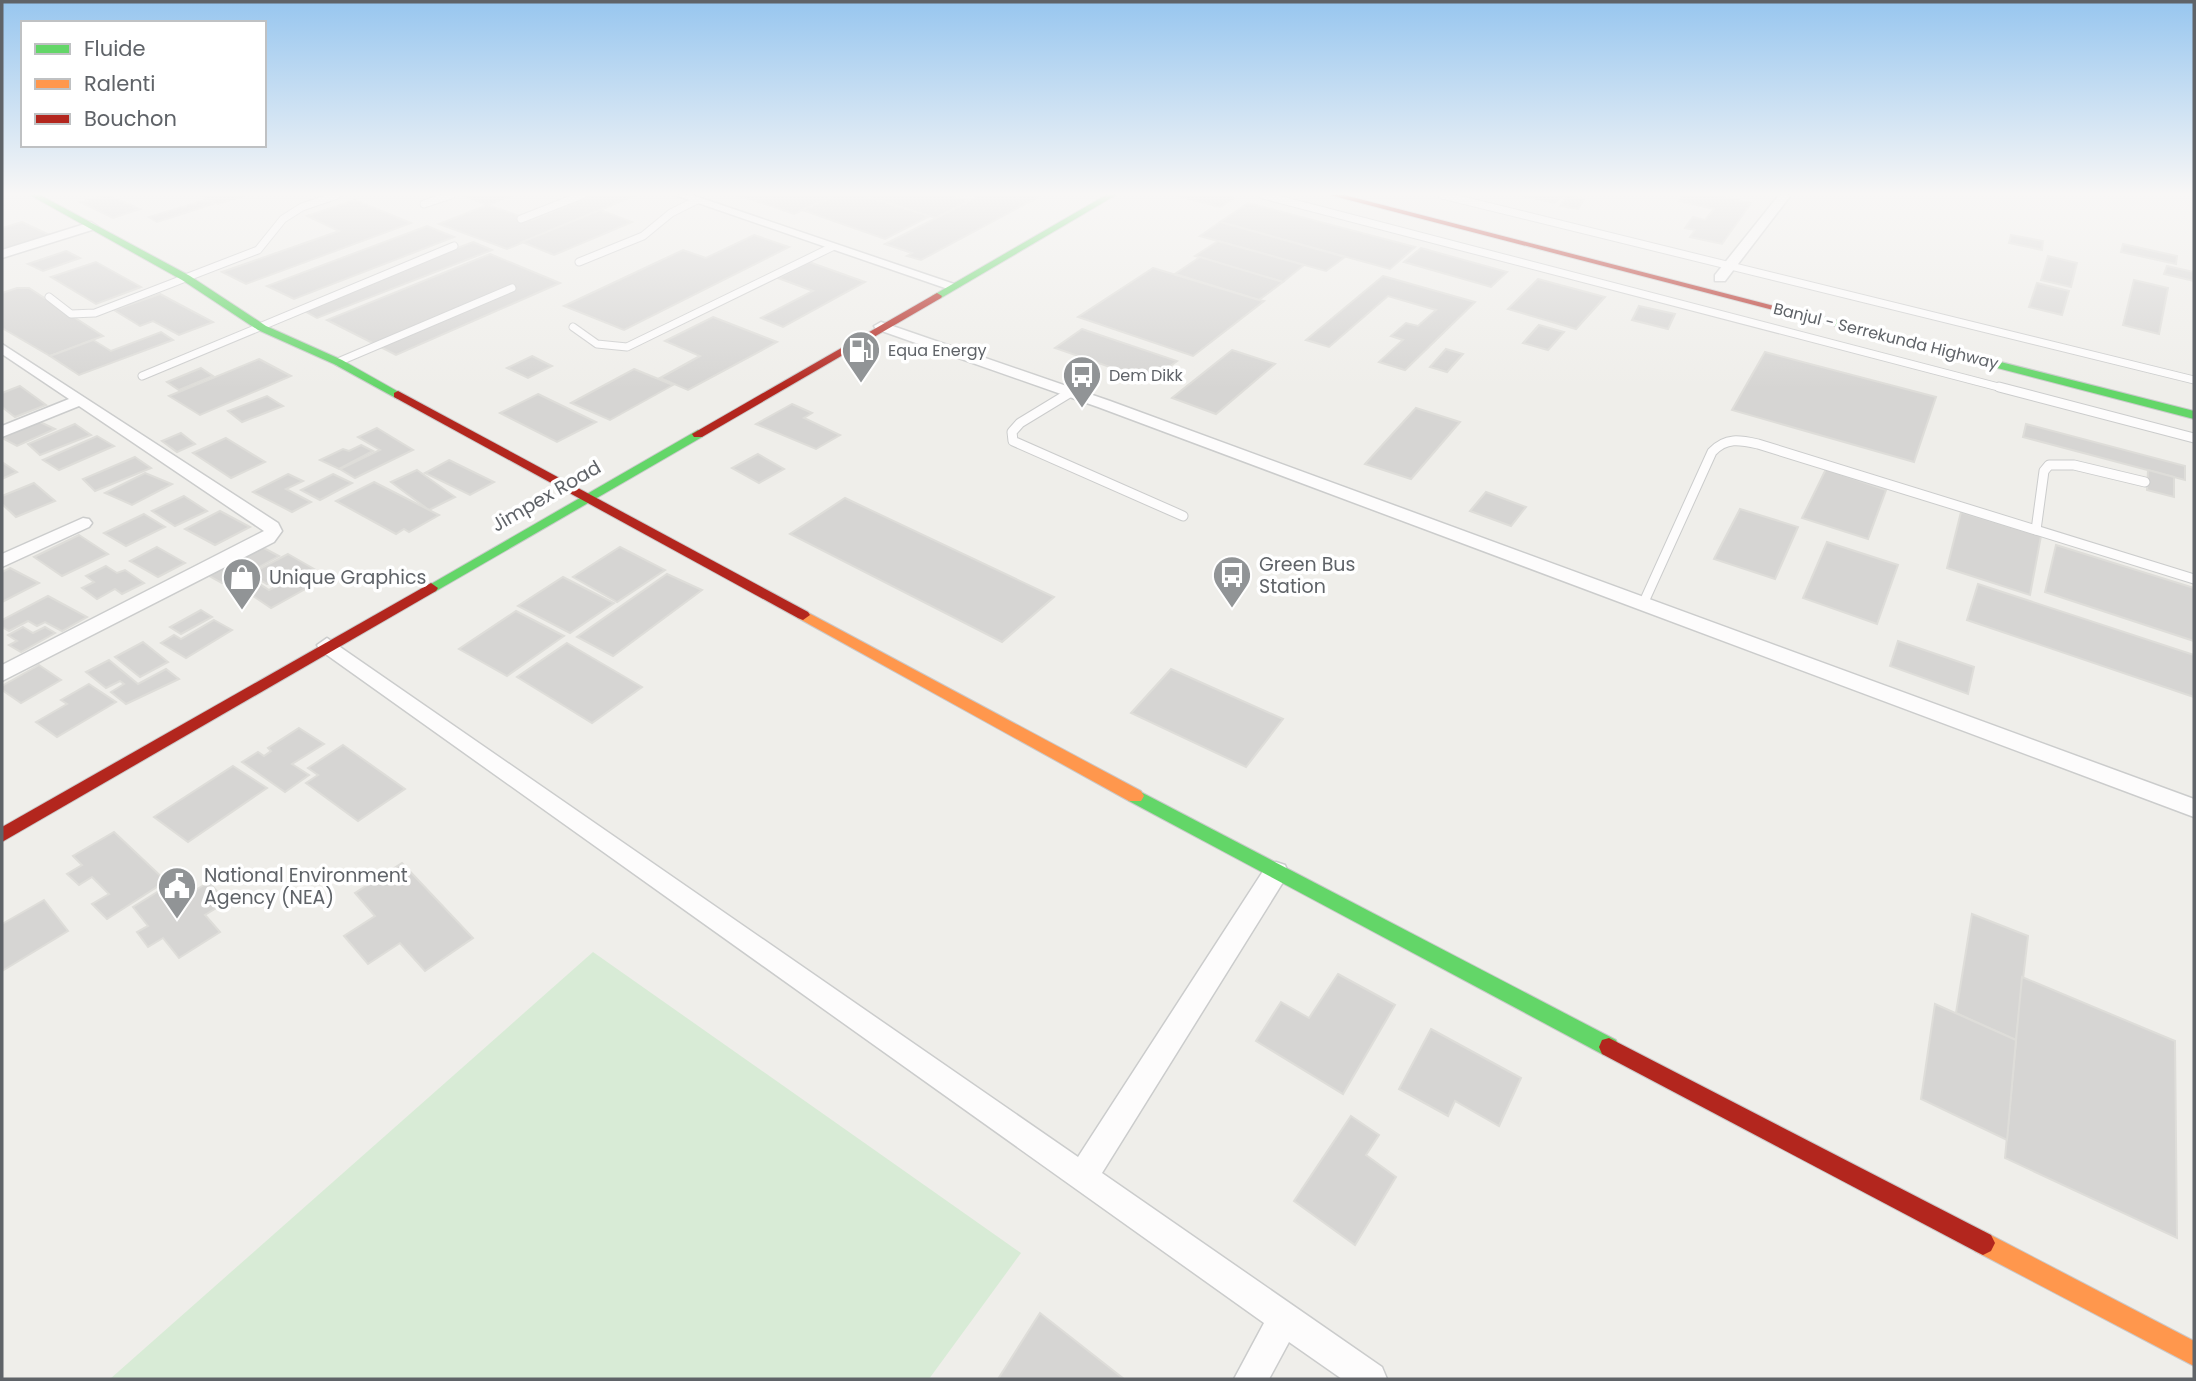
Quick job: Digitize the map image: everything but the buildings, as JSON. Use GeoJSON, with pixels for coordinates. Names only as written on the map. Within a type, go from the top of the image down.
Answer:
{"type":"FeatureCollection","features":[{"type":"Feature","properties":{"kind":"main road"},"geometry":{"type":"LineString","coordinates":[[152,259],[186,278],[262,328],[338,362],[1276,872],[2194,1354]]}},
{"type":"Feature","properties":{"kind":"main road","name":"Jimpex Road"},"geometry":{"type":"LineString","coordinates":[[2,835],[999,259]]}},
{"type":"Feature","properties":{"kind":"main road","name":"Banjul - Serrekunda Highway"},"geometry":{"type":"LineString","coordinates":[[1586,259],[2194,415]]}},
{"type":"Feature","properties":{"kind":"main road","name":"Banjul - Serrekunda Highway"},"geometry":{"type":"LineString","coordinates":[[1645,259],[2194,398]]}},
{"type":"Feature","properties":{"kind":"street"},"geometry":{"type":"LineString","coordinates":[[871,259],[953,286]]}},
{"type":"Feature","properties":{"kind":"street"},"geometry":{"type":"LineString","coordinates":[[1720,278],[1735,259]]}},
{"type":"Feature","properties":{"kind":"street"},"geometry":{"type":"LineString","coordinates":[[881,326],[1070,392],[2194,808]]}},
{"type":"Feature","properties":{"kind":"street"},"geometry":{"type":"LineString","coordinates":[[2,348],[78,401],[272,527],[274,531],[268,538],[2,674]]}},
{"type":"Feature","properties":{"kind":"street"},"geometry":{"type":"LineString","coordinates":[[2,369],[23,361]]}},
{"type":"Feature","properties":{"kind":"street"},"geometry":{"type":"LineString","coordinates":[[2,432],[78,401]]}},
{"type":"Feature","properties":{"kind":"street"},"geometry":{"type":"LineString","coordinates":[[2,561],[83,523]]}},
{"type":"Feature","properties":{"kind":"street"},"geometry":{"type":"LineString","coordinates":[[327,646],[1283,1321],[1370,1379]]}},
{"type":"Feature","properties":{"kind":"street"},"geometry":{"type":"LineString","coordinates":[[1082,1178],[1276,872]]}},
{"type":"Feature","properties":{"kind":"street"},"geometry":{"type":"LineString","coordinates":[[1251,1379],[1283,1321]]}},
{"type":"Feature","properties":{"kind":"lane"},"geometry":{"type":"LineString","coordinates":[[49,297],[71,314],[83,314],[234,259]]}},
{"type":"Feature","properties":{"kind":"lane"},"geometry":{"type":"LineString","coordinates":[[142,376],[423,259]]}},
{"type":"Feature","properties":{"kind":"lane"},"geometry":{"type":"LineString","coordinates":[[579,262],[585,259]]}},
{"type":"Feature","properties":{"kind":"lane"},"geometry":{"type":"LineString","coordinates":[[573,327],[590,342],[603,348],[627,347],[806,259]]}},
{"type":"Feature","properties":{"kind":"lane"},"geometry":{"type":"LineString","coordinates":[[1510,259],[2194,438]]}},
{"type":"Feature","properties":{"kind":"lane"},"geometry":{"type":"LineString","coordinates":[[1708,259],[2194,380]]}},
{"type":"Feature","properties":{"kind":"lane"},"geometry":{"type":"LineString","coordinates":[[338,362],[512,288]]}},
{"type":"Feature","properties":{"kind":"lane"},"geometry":{"type":"LineString","coordinates":[[1070,392],[1020,423],[1012,432],[1013,441],[1183,516]]}},
{"type":"Feature","properties":{"kind":"lane"},"geometry":{"type":"LineString","coordinates":[[1643,604],[1712,452],[1724,440],[1758,444],[2194,579]]}},
{"type":"Feature","properties":{"kind":"lane"},"geometry":{"type":"LineString","coordinates":[[2036,530],[2044,471],[2049,465],[2074,464],[2145,482]]}},
{"type":"Feature","properties":{"kind":"green space"},"geometry":{"type":"Polygon","coordinates":[[[593,952],[1021,1253],[929,1379],[110,1379],[593,952]]]}},
{"type":"Feature","properties":{"kind":"traffic: fast"},"geometry":{"type":"LineString","coordinates":[[152,259],[186,278],[262,328],[338,362],[398,395]]}},
{"type":"Feature","properties":{"kind":"traffic: fast"},"geometry":{"type":"LineString","coordinates":[[937,296],[1000,259]]}},
{"type":"Feature","properties":{"kind":"traffic: fast"},"geometry":{"type":"LineString","coordinates":[[1804,315],[2194,415]]}},
{"type":"Feature","properties":{"kind":"traffic: fast"},"geometry":{"type":"LineString","coordinates":[[431,588],[698,434]]}},
{"type":"Feature","properties":{"kind":"traffic: fast"},"geometry":{"type":"LineString","coordinates":[[1135,796],[1609,1047]]}},
{"type":"Feature","properties":{"kind":"traffic: slow"},"geometry":{"type":"LineString","coordinates":[[803,615],[1135,796]]}},
{"type":"Feature","properties":{"kind":"traffic: slow"},"geometry":{"type":"LineString","coordinates":[[1983,1243],[2194,1354]]}},
{"type":"Feature","properties":{"kind":"traffic: jam"},"geometry":{"type":"LineString","coordinates":[[1586,259],[1804,315]]}},
{"type":"Feature","properties":{"kind":"traffic: jam"},"geometry":{"type":"LineString","coordinates":[[698,434],[937,296]]}},
{"type":"Feature","properties":{"kind":"traffic: jam"},"geometry":{"type":"LineString","coordinates":[[398,395],[803,615]]}},
{"type":"Feature","properties":{"kind":"traffic: jam"},"geometry":{"type":"LineString","coordinates":[[2,835],[431,588]]}},
{"type":"Feature","properties":{"kind":"traffic: jam"},"geometry":{"type":"LineString","coordinates":[[1609,1047],[1983,1243]]}},
{"type":"Feature","properties":{"kind":"place","name":"Equa Energy"},"geometry":{"type":"Point","coordinates":[861,384]}},
{"type":"Feature","properties":{"kind":"place","name":"Dem Dikk"},"geometry":{"type":"Point","coordinates":[1082,409]}},
{"type":"Feature","properties":{"kind":"place","name":"Green Bus Station"},"geometry":{"type":"Point","coordinates":[1232,609]}},
{"type":"Feature","properties":{"kind":"place","name":"Unique Graphics"},"geometry":{"type":"Point","coordinates":[242,611]}},
{"type":"Feature","properties":{"kind":"place","name":"National Environment Agency (NEA)"},"geometry":{"type":"Point","coordinates":[177,920]}}]}
